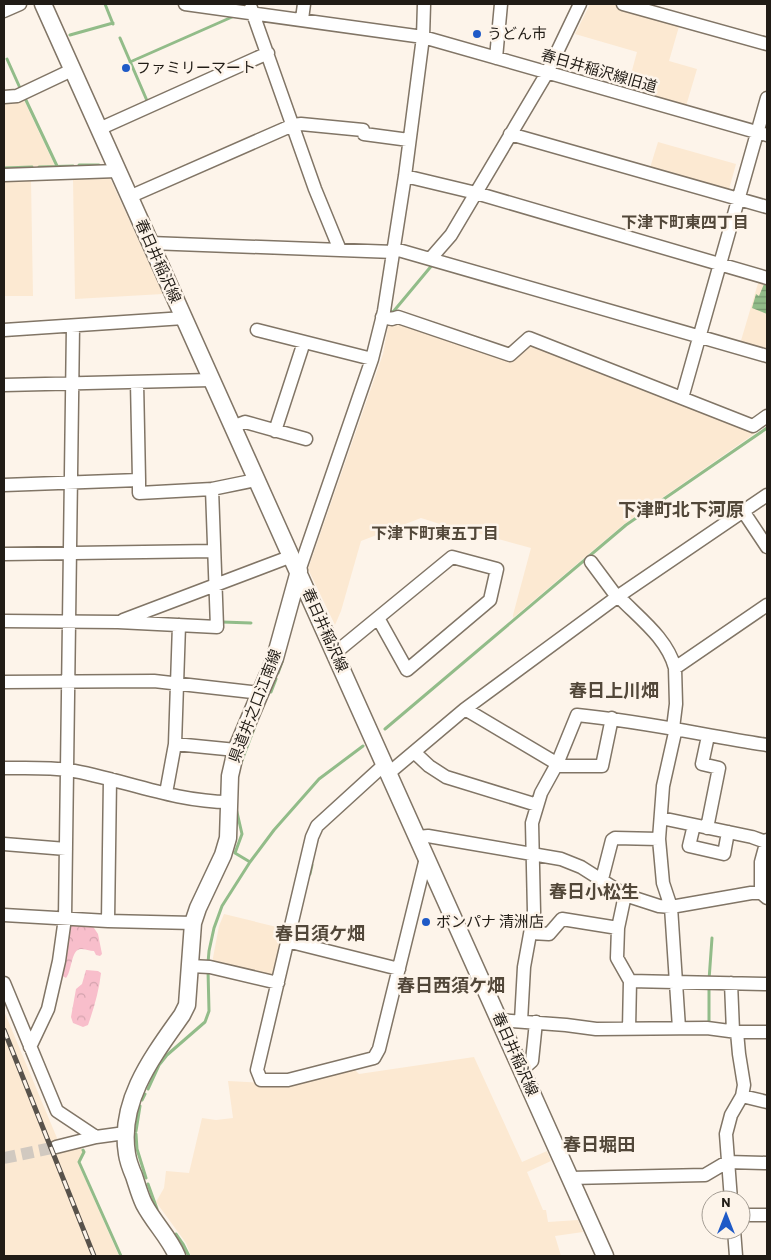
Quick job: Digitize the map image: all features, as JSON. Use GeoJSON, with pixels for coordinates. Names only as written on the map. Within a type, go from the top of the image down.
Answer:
{"type":"FeatureCollection","features":[{"type":"Feature","properties":{"kind":"main road","name":"春日井稲沢線"},"geometry":{"type":"LineString","coordinates":[[43,4],[605,1256]]}},
{"type":"Feature","properties":{"kind":"main road","name":"県道井之口江南線"},"geometry":{"type":"LineString","coordinates":[[177,1256],[170,1240],[144,1204],[127,1155],[125,1133],[132,1102],[142,1073],[182,1016],[187,1005],[193,924],[198,908],[223,856],[228,838],[230,776],[236,750],[275,658],[295,564]]}},
{"type":"Feature","properties":{"kind":"street"},"geometry":{"type":"LineString","coordinates":[[4,11],[20,4]]}},
{"type":"Feature","properties":{"kind":"street","name":"春日井稲沢線旧道"},"geometry":{"type":"LineString","coordinates":[[185,4],[252,8],[302,20],[423,37],[762,134]]}},
{"type":"Feature","properties":{"kind":"street"},"geometry":{"type":"LineString","coordinates":[[302,20],[304,4]]}},
{"type":"Feature","properties":{"kind":"street"},"geometry":{"type":"LineString","coordinates":[[118,622],[216,585],[295,564],[372,359],[382,317],[410,140],[423,37],[424,4]]}},
{"type":"Feature","properties":{"kind":"street"},"geometry":{"type":"LineString","coordinates":[[496,58],[501,4]]}},
{"type":"Feature","properties":{"kind":"street"},"geometry":{"type":"LineString","coordinates":[[431,258],[451,236],[547,73],[580,4]]}},
{"type":"Feature","properties":{"kind":"street"},"geometry":{"type":"LineString","coordinates":[[623,4],[767,44]]}},
{"type":"Feature","properties":{"kind":"street"},"geometry":{"type":"LineString","coordinates":[[252,8],[315,189],[340,250]]}},
{"type":"Feature","properties":{"kind":"street"},"geometry":{"type":"LineString","coordinates":[[99,129],[268,53]]}},
{"type":"Feature","properties":{"kind":"street"},"geometry":{"type":"LineString","coordinates":[[4,97],[17,96],[72,70]]}},
{"type":"Feature","properties":{"kind":"street"},"geometry":{"type":"LineString","coordinates":[[682,398],[738,199],[762,134],[767,98]]}},
{"type":"Feature","properties":{"kind":"street"},"geometry":{"type":"LineString","coordinates":[[129,197],[293,125],[301,124],[363,130],[364,134],[410,140]]}},
{"type":"Feature","properties":{"kind":"street"},"geometry":{"type":"LineString","coordinates":[[510,134],[767,207]]}},
{"type":"Feature","properties":{"kind":"street"},"geometry":{"type":"LineString","coordinates":[[4,175],[117,171]]}},
{"type":"Feature","properties":{"kind":"street"},"geometry":{"type":"LineString","coordinates":[[405,176],[476,193],[767,278]]}},
{"type":"Feature","properties":{"kind":"street"},"geometry":{"type":"LineString","coordinates":[[150,243],[340,250],[394,250],[431,258],[767,356]]}},
{"type":"Feature","properties":{"kind":"street"},"geometry":{"type":"LineString","coordinates":[[382,317],[392,319],[398,317],[510,355],[530,338],[753,426],[767,416]]}},
{"type":"Feature","properties":{"kind":"street"},"geometry":{"type":"LineString","coordinates":[[4,330],[184,318]]}},
{"type":"Feature","properties":{"kind":"street"},"geometry":{"type":"LineString","coordinates":[[30,1046],[48,1009],[59,961],[65,918],[73,326]]}},
{"type":"Feature","properties":{"kind":"street"},"geometry":{"type":"LineString","coordinates":[[257,330],[372,359]]}},
{"type":"Feature","properties":{"kind":"street"},"geometry":{"type":"LineString","coordinates":[[275,431],[304,342]]}},
{"type":"Feature","properties":{"kind":"street"},"geometry":{"type":"LineString","coordinates":[[4,385],[211,380]]}},
{"type":"Feature","properties":{"kind":"street"},"geometry":{"type":"LineString","coordinates":[[138,382],[139,493],[212,489],[256,480]]}},
{"type":"Feature","properties":{"kind":"street"},"geometry":{"type":"LineString","coordinates":[[232,427],[245,422],[306,439]]}},
{"type":"Feature","properties":{"kind":"street"},"geometry":{"type":"LineString","coordinates":[[4,484],[139,480]]}},
{"type":"Feature","properties":{"kind":"street"},"geometry":{"type":"LineString","coordinates":[[4,620],[118,622],[217,628],[212,489]]}},
{"type":"Feature","properties":{"kind":"street"},"geometry":{"type":"LineString","coordinates":[[426,858],[379,1049],[374,1058],[288,1080],[261,1080],[257,1070],[312,837],[317,826],[387,769],[414,752],[465,709],[618,597],[767,495]]}},
{"type":"Feature","properties":{"kind":"street"},"geometry":{"type":"LineString","coordinates":[[743,511],[767,547]]}},
{"type":"Feature","properties":{"kind":"street"},"geometry":{"type":"LineString","coordinates":[[4,554],[214,551]]}},
{"type":"Feature","properties":{"kind":"street"},"geometry":{"type":"LineString","coordinates":[[335,653],[452,557],[497,569],[490,600],[407,670],[378,618]]}},
{"type":"Feature","properties":{"kind":"street"},"geometry":{"type":"LineString","coordinates":[[591,562],[618,597],[659,637],[672,656],[675,668],[675,728],[663,786],[659,839],[663,882],[671,907],[679,1028]]}},
{"type":"Feature","properties":{"kind":"street"},"geometry":{"type":"LineString","coordinates":[[675,668],[767,605]]}},
{"type":"Feature","properties":{"kind":"street"},"geometry":{"type":"LineString","coordinates":[[166,793],[175,744],[179,625]]}},
{"type":"Feature","properties":{"kind":"street"},"geometry":{"type":"LineString","coordinates":[[4,682],[154,681],[260,693]]}},
{"type":"Feature","properties":{"kind":"street"},"geometry":{"type":"LineString","coordinates":[[465,709],[561,766],[602,766],[612,718]]}},
{"type":"Feature","properties":{"kind":"street"},"geometry":{"type":"LineString","coordinates":[[521,1021],[524,967],[534,912],[532,822],[541,793],[557,764],[577,715],[612,718],[767,745]]}},
{"type":"Feature","properties":{"kind":"street"},"geometry":{"type":"LineString","coordinates":[[707,828],[719,768],[702,764],[708,736]]}},
{"type":"Feature","properties":{"kind":"street"},"geometry":{"type":"LineString","coordinates":[[175,744],[236,750]]}},
{"type":"Feature","properties":{"kind":"street"},"geometry":{"type":"LineString","coordinates":[[414,752],[429,766],[446,777],[537,805]]}},
{"type":"Feature","properties":{"kind":"street"},"geometry":{"type":"LineString","coordinates":[[4,768],[67,770],[166,793],[214,802],[229,802]]}},
{"type":"Feature","properties":{"kind":"street"},"geometry":{"type":"LineString","coordinates":[[108,921],[110,779]]}},
{"type":"Feature","properties":{"kind":"street"},"geometry":{"type":"LineString","coordinates":[[418,837],[428,836],[534,856],[561,859],[581,867],[625,895],[659,906],[671,907],[764,896],[761,862],[767,841],[661,818]]}},
{"type":"Feature","properties":{"kind":"street"},"geometry":{"type":"LineString","coordinates":[[694,825],[689,846],[724,854],[728,832]]}},
{"type":"Feature","properties":{"kind":"street"},"geometry":{"type":"LineString","coordinates":[[602,879],[612,840],[615,838],[659,839]]}},
{"type":"Feature","properties":{"kind":"street"},"geometry":{"type":"LineString","coordinates":[[4,844],[66,849]]}},
{"type":"Feature","properties":{"kind":"street"},"geometry":{"type":"LineString","coordinates":[[625,895],[618,928],[618,958],[630,981],[629,1029]]}},
{"type":"Feature","properties":{"kind":"street"},"geometry":{"type":"LineString","coordinates":[[4,915],[193,924]]}},
{"type":"Feature","properties":{"kind":"street"},"geometry":{"type":"LineString","coordinates":[[531,933],[549,934],[562,919],[618,928]]}},
{"type":"Feature","properties":{"kind":"street"},"geometry":{"type":"LineString","coordinates":[[287,942],[399,968]]}},
{"type":"Feature","properties":{"kind":"street"},"geometry":{"type":"LineString","coordinates":[[190,966],[210,967],[278,983]]}},
{"type":"Feature","properties":{"kind":"street"},"geometry":{"type":"LineString","coordinates":[[630,981],[767,984]]}},
{"type":"Feature","properties":{"kind":"street"},"geometry":{"type":"LineString","coordinates":[[730,1190],[726,1134],[731,1114],[742,1096],[744,1085],[735,1032],[731,983]]}},
{"type":"Feature","properties":{"kind":"street"},"geometry":{"type":"LineString","coordinates":[[4,984],[58,1111],[96,1137]]}},
{"type":"Feature","properties":{"kind":"street"},"geometry":{"type":"LineString","coordinates":[[500,1020],[596,1029],[707,1028],[735,1032],[767,1032]]}},
{"type":"Feature","properties":{"kind":"street"},"geometry":{"type":"LineString","coordinates":[[522,1070],[532,1061],[536,1022]]}},
{"type":"Feature","properties":{"kind":"street"},"geometry":{"type":"LineString","coordinates":[[742,1096],[767,1102]]}},
{"type":"Feature","properties":{"kind":"street"},"geometry":{"type":"LineString","coordinates":[[56,1147],[96,1137],[125,1133]]}},
{"type":"Feature","properties":{"kind":"street"},"geometry":{"type":"LineString","coordinates":[[570,1178],[705,1175],[727,1162],[767,1163]]}},
{"type":"Feature","properties":{"kind":"street"},"geometry":{"type":"LineString","coordinates":[[751,1215],[767,1215]]}},
{"type":"Feature","properties":{"kind":"street"},"geometry":{"type":"LineString","coordinates":[[735,1240],[736,1256]]}},
{"type":"Feature","properties":{"kind":"shaded area"},"geometry":{"type":"Polygon","coordinates":[[[590,4],[614,4],[680,23],[669,61],[697,69],[686,106],[627,89],[637,52],[575,34],[590,4]]]}},
{"type":"Feature","properties":{"kind":"shaded area"},"geometry":{"type":"Polygon","coordinates":[[[22,96],[55,166],[4,167],[4,99],[22,96]]]}},
{"type":"Feature","properties":{"kind":"shaded area"},"geometry":{"type":"Polygon","coordinates":[[[658,142],[736,164],[728,193],[649,171],[658,142]]]}},
{"type":"Feature","properties":{"kind":"shaded area"},"geometry":{"type":"Polygon","coordinates":[[[110,178],[163,294],[75,299],[73,179],[110,178]]]}},
{"type":"Feature","properties":{"kind":"shaded area"},"geometry":{"type":"Polygon","coordinates":[[[31,180],[33,296],[4,296],[4,181],[31,180]]]}},
{"type":"Feature","properties":{"kind":"shaded area"},"geometry":{"type":"Polygon","coordinates":[[[759,280],[767,282],[767,352],[740,344],[759,280]]]}},
{"type":"Feature","properties":{"kind":"shaded area"},"geometry":{"type":"Polygon","coordinates":[[[764,284],[767,286],[767,314],[752,308],[756,294],[759,296],[764,284]]]}},
{"type":"Feature","properties":{"kind":"shaded area"},"geometry":{"type":"Polygon","coordinates":[[[394,321],[511,361],[527,346],[536,344],[757,432],[623,525],[513,618],[531,548],[466,530],[465,532],[421,518],[361,541],[341,611],[335,625],[308,569],[383,354],[388,326],[394,321]]]}},
{"type":"Feature","properties":{"kind":"shaded area"},"geometry":{"type":"Polygon","coordinates":[[[224,914],[285,929],[275,976],[270,978],[212,963],[219,926],[224,914]]]}},
{"type":"Feature","properties":{"kind":"shaded area"},"geometry":{"type":"Polygon","coordinates":[[[4,1011],[62,1150],[81,1147],[83,1152],[78,1163],[119,1256],[4,1256],[4,1011]]]}},
{"type":"Feature","properties":{"kind":"shaded area"},"geometry":{"type":"Polygon","coordinates":[[[474,1057],[522,1162],[547,1151],[551,1161],[527,1172],[543,1210],[546,1210],[548,1222],[578,1220],[583,1232],[555,1236],[561,1256],[191,1256],[186,1243],[156,1202],[164,1188],[166,1171],[189,1173],[202,1118],[216,1120],[233,1118],[228,1081],[288,1084],[352,1067],[359,1074],[474,1057]]]}},
{"type":"Feature","properties":{"kind":"green space"},"geometry":{"type":"Polygon","coordinates":[[[73,924],[92,925],[98,934],[102,954],[100,956],[96,955],[94,951],[78,950],[73,956],[66,978],[61,975],[69,926],[73,924]]]}},
{"type":"Feature","properties":{"kind":"green space"},"geometry":{"type":"Polygon","coordinates":[[[86,970],[101,973],[98,993],[88,1025],[83,1027],[73,1023],[71,1017],[76,989],[82,984],[86,970]]]}},
{"type":"Feature","properties":{"kind":"waterway"},"geometry":{"type":"LineString","coordinates":[[105,4],[113,24]]}},
{"type":"Feature","properties":{"kind":"waterway"},"geometry":{"type":"LineString","coordinates":[[130,62],[232,17]]}},
{"type":"Feature","properties":{"kind":"waterway"},"geometry":{"type":"LineString","coordinates":[[70,35],[113,23]]}},
{"type":"Feature","properties":{"kind":"waterway"},"geometry":{"type":"LineString","coordinates":[[120,38],[148,103]]}},
{"type":"Feature","properties":{"kind":"waterway"},"geometry":{"type":"LineString","coordinates":[[7,59],[20,88]]}},
{"type":"Feature","properties":{"kind":"waterway"},"geometry":{"type":"LineString","coordinates":[[24,96],[57,166]]}},
{"type":"Feature","properties":{"kind":"waterway"},"geometry":{"type":"LineString","coordinates":[[79,165],[99,165]]}},
{"type":"Feature","properties":{"kind":"waterway"},"geometry":{"type":"LineString","coordinates":[[39,167],[73,166]]}},
{"type":"Feature","properties":{"kind":"waterway"},"geometry":{"type":"LineString","coordinates":[[4,168],[32,167]]}},
{"type":"Feature","properties":{"kind":"waterway"},"geometry":{"type":"LineString","coordinates":[[390,311],[393,312],[433,264]]}},
{"type":"Feature","properties":{"kind":"waterway"},"geometry":{"type":"LineString","coordinates":[[385,729],[626,525],[767,428]]}},
{"type":"Feature","properties":{"kind":"waterway"},"geometry":{"type":"LineString","coordinates":[[222,622],[251,623]]}},
{"type":"Feature","properties":{"kind":"waterway"},"geometry":{"type":"LineString","coordinates":[[278,673],[282,662]]}},
{"type":"Feature","properties":{"kind":"waterway"},"geometry":{"type":"LineString","coordinates":[[271,692],[276,679]]}},
{"type":"Feature","properties":{"kind":"waterway"},"geometry":{"type":"LineString","coordinates":[[241,763],[255,726]]}},
{"type":"Feature","properties":{"kind":"waterway"},"geometry":{"type":"LineString","coordinates":[[208,963],[214,928],[222,906],[250,862],[274,830],[319,779],[363,746]]}},
{"type":"Feature","properties":{"kind":"waterway"},"geometry":{"type":"LineString","coordinates":[[236,808],[242,834],[235,853],[250,862]]}},
{"type":"Feature","properties":{"kind":"waterway"},"geometry":{"type":"LineString","coordinates":[[310,874],[312,865]]}},
{"type":"Feature","properties":{"kind":"waterway"},"geometry":{"type":"LineString","coordinates":[[709,980],[712,938]]}},
{"type":"Feature","properties":{"kind":"waterway"},"geometry":{"type":"LineString","coordinates":[[148,1089],[159,1065],[167,1055],[205,1022],[209,1011],[208,970]]}},
{"type":"Feature","properties":{"kind":"waterway"},"geometry":{"type":"LineString","coordinates":[[709,986],[709,1025]]}},
{"type":"Feature","properties":{"kind":"waterway"},"geometry":{"type":"LineString","coordinates":[[142,1100],[145,1094]]}},
{"type":"Feature","properties":{"kind":"waterway"},"geometry":{"type":"LineString","coordinates":[[136,1131],[140,1106]]}},
{"type":"Feature","properties":{"kind":"waterway"},"geometry":{"type":"LineString","coordinates":[[136,1134],[137,1149],[146,1178]]}},
{"type":"Feature","properties":{"kind":"waterway"},"geometry":{"type":"LineString","coordinates":[[83,1150],[84,1152],[79,1162],[121,1256]]}},
{"type":"Feature","properties":{"kind":"waterway"},"geometry":{"type":"LineString","coordinates":[[148,1184],[157,1209]]}},
{"type":"Feature","properties":{"kind":"waterway"},"geometry":{"type":"LineString","coordinates":[[176,1234],[189,1256]]}},
{"type":"Feature","properties":{"kind":"tunnel"},"geometry":{"type":"LineString","coordinates":[[4,1158],[56,1147]]}},
{"type":"Feature","properties":{"kind":"railway"},"geometry":{"type":"LineString","coordinates":[[4,1030],[94,1256]]}},
{"type":"Feature","properties":{"kind":"place","name":"うどん市"},"geometry":{"type":"Point","coordinates":[477,34]}},
{"type":"Feature","properties":{"kind":"place","name":"ファミリーマート"},"geometry":{"type":"Point","coordinates":[126,68]}},
{"type":"Feature","properties":{"kind":"place","name":"ボンパナ 清洲店"},"geometry":{"type":"Point","coordinates":[426,922]}},
{"type":"Feature","properties":{"kind":"district","name":"下津下町東四丁目"},"geometry":{"type":"Point","coordinates":[685,222]}},
{"type":"Feature","properties":{"kind":"district","name":"下津町北下河原"},"geometry":{"type":"Point","coordinates":[681,510]}},
{"type":"Feature","properties":{"kind":"district","name":"下津下町東五丁目"},"geometry":{"type":"Point","coordinates":[435,533]}},
{"type":"Feature","properties":{"kind":"district","name":"春日上川畑"},"geometry":{"type":"Point","coordinates":[614,691]}},
{"type":"Feature","properties":{"kind":"district","name":"春日小松生"},"geometry":{"type":"Point","coordinates":[594,892]}},
{"type":"Feature","properties":{"kind":"district","name":"春日須ケ畑"},"geometry":{"type":"Point","coordinates":[320,934]}},
{"type":"Feature","properties":{"kind":"district","name":"春日西須ケ畑"},"geometry":{"type":"Point","coordinates":[451,986]}},
{"type":"Feature","properties":{"kind":"district","name":"春日堀田"},"geometry":{"type":"Point","coordinates":[599,1145]}}]}
